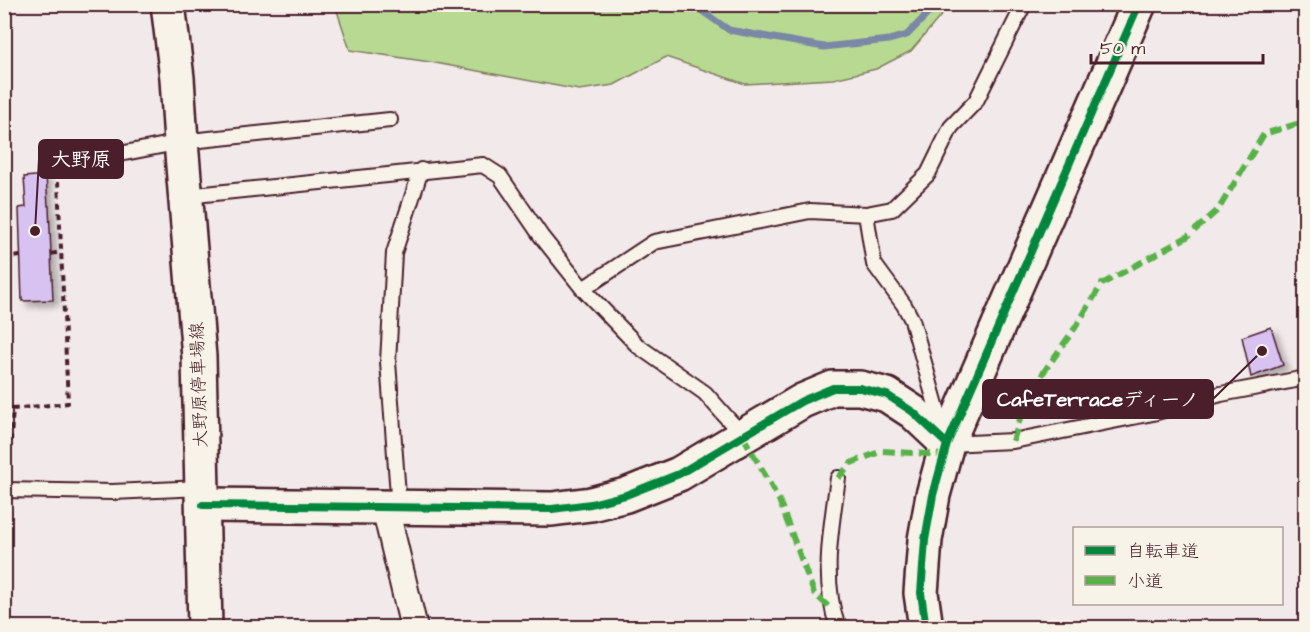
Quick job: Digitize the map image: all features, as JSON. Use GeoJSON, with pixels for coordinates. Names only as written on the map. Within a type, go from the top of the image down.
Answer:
{"type":"FeatureCollection","features":[{"type":"Feature","properties":{"kind":"street","name":"大野原停車場線"},"geometry":{"type":"LineString","coordinates":[[168,4],[177,78],[199,357],[205,627]]}},
{"type":"Feature","properties":{"kind":"street"},"geometry":{"type":"LineString","coordinates":[[926,627],[921,593],[925,540],[933,495],[947,444],[1139,4]]}},
{"type":"Feature","properties":{"kind":"street"},"geometry":{"type":"LineString","coordinates":[[203,496],[392,507],[552,509],[591,504],[626,495],[679,474],[802,401],[833,388],[860,387],[888,395],[913,412],[947,444]]}},
{"type":"Feature","properties":{"kind":"street"},"geometry":{"type":"LineString","coordinates":[[392,507],[414,627]]}},
{"type":"Feature","properties":{"kind":"lane"},"geometry":{"type":"LineString","coordinates":[[583,289],[654,242],[810,211],[866,214],[892,209],[928,174],[951,127],[976,101],[1024,4]]}},
{"type":"Feature","properties":{"kind":"lane"},"geometry":{"type":"LineString","coordinates":[[58,166],[181,142],[390,120]]}},
{"type":"Feature","properties":{"kind":"lane"},"geometry":{"type":"LineString","coordinates":[[186,196],[483,165],[500,176],[541,236],[583,289],[638,346],[705,393],[743,436]]}},
{"type":"Feature","properties":{"kind":"lane"},"geometry":{"type":"LineString","coordinates":[[392,507],[388,362],[394,253],[421,170]]}},
{"type":"Feature","properties":{"kind":"lane"},"geometry":{"type":"LineString","coordinates":[[866,214],[874,264],[904,305],[912,320],[947,444],[1012,441],[1153,413],[1221,394],[1305,378]]}},
{"type":"Feature","properties":{"kind":"lane"},"geometry":{"type":"LineString","coordinates":[[838,478],[827,554],[832,610],[838,627]]}},
{"type":"Feature","properties":{"kind":"lane"},"geometry":{"type":"LineString","coordinates":[[5,490],[203,496]]}},
{"type":"Feature","properties":{"kind":"path"},"geometry":{"type":"LineString","coordinates":[[9,627],[5,490],[13,409],[68,403],[58,166]]}},
{"type":"Feature","properties":{"kind":"path"},"geometry":{"type":"LineString","coordinates":[[51,254],[61,252]]}},
{"type":"Feature","properties":{"kind":"path"},"geometry":{"type":"LineString","coordinates":[[4,258],[21,256]]}},
{"type":"Feature","properties":{"kind":"green space"},"geometry":{"type":"Polygon","coordinates":[[[335,4],[950,5],[911,51],[876,69],[833,79],[745,84],[666,57],[614,85],[579,90],[430,62],[350,50],[335,4]]]}},
{"type":"Feature","properties":{"kind":"building"},"geometry":{"type":"Polygon","coordinates":[[[46,175],[53,300],[22,301],[19,208],[26,207],[24,177],[46,175]]]}},
{"type":"Feature","properties":{"kind":"building"},"geometry":{"type":"Polygon","coordinates":[[[1271,327],[1283,365],[1251,377],[1242,337],[1271,327]]]}},
{"type":"Feature","properties":{"kind":"waterway"},"geometry":{"type":"LineString","coordinates":[[692,4],[729,30],[824,47],[889,40],[907,35],[937,4]]}},
{"type":"Feature","properties":{"kind":"marked path"},"geometry":{"type":"LineString","coordinates":[[1013,441],[1021,416],[1043,373],[1075,328],[1102,284],[1187,237],[1218,210],[1264,134],[1306,121]]}},
{"type":"Feature","properties":{"kind":"marked path"},"geometry":{"type":"LineString","coordinates":[[743,436],[779,500],[814,593],[832,610]]}},
{"type":"Feature","properties":{"kind":"marked path"},"geometry":{"type":"LineString","coordinates":[[838,478],[851,463],[882,451],[944,455]]}},
{"type":"Feature","properties":{"kind":"cycle path"},"geometry":{"type":"LineString","coordinates":[[926,628],[921,593],[925,540],[933,495],[947,444],[1139,4]]}},
{"type":"Feature","properties":{"kind":"cycle path"},"geometry":{"type":"LineString","coordinates":[[203,505],[552,509],[591,504],[626,495],[679,474],[802,401],[833,388],[860,388],[887,395],[913,412],[947,444]]}},
{"type":"Feature","properties":{"kind":"place","name":"大野原"},"geometry":{"type":"Point","coordinates":[35,231]}},
{"type":"Feature","properties":{"kind":"place","name":"CafeTerraceディーノ"},"geometry":{"type":"Point","coordinates":[1262,351]}}]}
